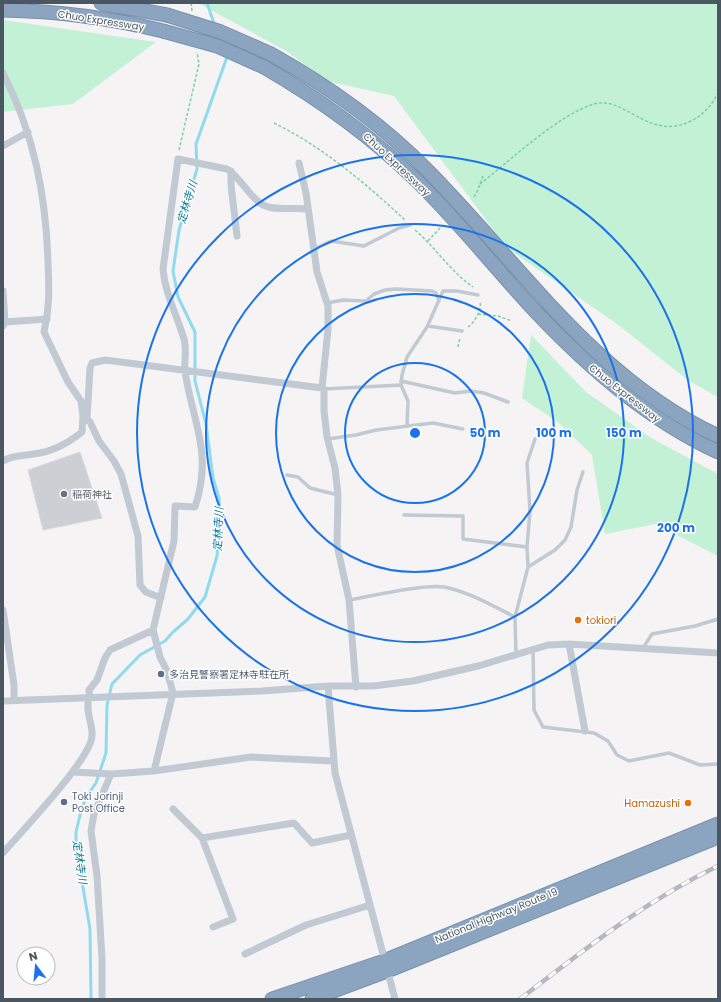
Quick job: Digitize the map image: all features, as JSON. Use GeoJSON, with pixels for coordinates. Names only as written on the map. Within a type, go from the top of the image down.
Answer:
{"type":"FeatureCollection","features":[{"type":"Feature","properties":{"kind":"highway","name":"Chuo Expressway"},"geometry":{"type":"LineString","coordinates":[[101,3],[167,15],[221,32],[270,54],[337,94],[389,134],[428,171],[545,300],[596,351],[652,397],[718,436]]}},
{"type":"Feature","properties":{"kind":"highway","name":"Chuo Expressway"},"geometry":{"type":"LineString","coordinates":[[3,10],[83,16],[125,22],[217,46],[264,67],[334,110],[379,146],[444,209],[534,310],[585,361],[612,385],[643,409],[674,429],[718,452]]}},
{"type":"Feature","properties":{"kind":"highway","name":"National Highway Route 19"},"geometry":{"type":"LineString","coordinates":[[312,999],[718,824]]}},
{"type":"Feature","properties":{"kind":"highway","name":"National Highway Route 19"},"geometry":{"type":"LineString","coordinates":[[272,999],[386,966],[718,837]]}},
{"type":"Feature","properties":{"kind":"street"},"geometry":{"type":"LineString","coordinates":[[3,73],[5,84],[28,132],[38,167],[47,226],[49,310],[44,332],[68,382],[81,401],[85,418],[121,474],[138,536],[140,585],[146,592],[161,598]]}},
{"type":"Feature","properties":{"kind":"street"},"geometry":{"type":"LineString","coordinates":[[3,146],[28,132]]}},
{"type":"Feature","properties":{"kind":"street"},"geometry":{"type":"LineString","coordinates":[[154,771],[173,693],[167,671],[160,657],[153,630],[174,541],[174,506],[194,506],[202,476],[203,450],[185,371],[185,341],[167,294],[164,269],[178,158],[221,166],[231,171],[263,204],[281,208],[294,207],[307,209]]}},
{"type":"Feature","properties":{"kind":"street"},"geometry":{"type":"LineString","coordinates":[[299,163],[306,193],[307,209],[317,272],[327,303],[328,329],[323,389],[324,411],[327,439],[335,468],[338,495],[337,545],[349,600],[356,687]]}},
{"type":"Feature","properties":{"kind":"street"},"geometry":{"type":"LineString","coordinates":[[231,171],[231,185],[238,230],[237,236]]}},
{"type":"Feature","properties":{"kind":"street"},"geometry":{"type":"LineString","coordinates":[[3,291],[4,324],[47,319]]}},
{"type":"Feature","properties":{"kind":"street"},"geometry":{"type":"LineString","coordinates":[[3,461],[18,456],[51,450],[67,444],[82,432],[85,418],[88,414],[88,382],[92,363],[105,360],[323,389]]}},
{"type":"Feature","properties":{"kind":"street"},"geometry":{"type":"LineString","coordinates":[[3,610],[14,701]]}},
{"type":"Feature","properties":{"kind":"street"},"geometry":{"type":"LineString","coordinates":[[3,852],[73,772],[90,743],[92,736],[88,705],[89,690],[97,680],[105,658],[110,650],[153,630]]}},
{"type":"Feature","properties":{"kind":"street"},"geometry":{"type":"LineString","coordinates":[[3,701],[173,693],[262,691],[328,686],[356,687],[414,681],[478,666],[548,645],[569,644],[718,652]]}},
{"type":"Feature","properties":{"kind":"street"},"geometry":{"type":"LineString","coordinates":[[569,644],[586,731]]}},
{"type":"Feature","properties":{"kind":"street"},"geometry":{"type":"LineString","coordinates":[[328,686],[333,761],[351,835],[395,999]]}},
{"type":"Feature","properties":{"kind":"street"},"geometry":{"type":"LineString","coordinates":[[73,772],[111,774],[154,771],[251,757],[333,761]]}},
{"type":"Feature","properties":{"kind":"street"},"geometry":{"type":"LineString","coordinates":[[102,999],[102,958],[97,876],[91,831],[94,814],[111,774]]}},
{"type":"Feature","properties":{"kind":"street"},"geometry":{"type":"LineString","coordinates":[[173,809],[202,838],[233,919],[213,927]]}},
{"type":"Feature","properties":{"kind":"street"},"geometry":{"type":"LineString","coordinates":[[202,838],[294,823],[312,843],[351,835]]}},
{"type":"Feature","properties":{"kind":"street"},"geometry":{"type":"LineString","coordinates":[[245,954],[306,925],[370,905]]}},
{"type":"Feature","properties":{"kind":"lane"},"geometry":{"type":"LineString","coordinates":[[314,249],[331,241],[364,246],[399,228],[410,225]]}},
{"type":"Feature","properties":{"kind":"lane"},"geometry":{"type":"LineString","coordinates":[[327,303],[343,300],[366,301],[374,294],[396,289],[432,291],[436,293],[439,301]]}},
{"type":"Feature","properties":{"kind":"lane"},"geometry":{"type":"LineString","coordinates":[[407,426],[408,401],[401,383],[408,357],[428,326],[443,291],[457,291],[478,295]]}},
{"type":"Feature","properties":{"kind":"lane"},"geometry":{"type":"LineString","coordinates":[[428,326],[462,330]]}},
{"type":"Feature","properties":{"kind":"lane"},"geometry":{"type":"LineString","coordinates":[[323,389],[401,383],[455,393],[484,393],[508,402]]}},
{"type":"Feature","properties":{"kind":"lane"},"geometry":{"type":"LineString","coordinates":[[327,439],[356,435],[376,430],[433,424],[463,430]]}},
{"type":"Feature","properties":{"kind":"lane"},"geometry":{"type":"LineString","coordinates":[[516,654],[515,617],[528,567],[527,547],[530,511],[527,463],[535,439]]}},
{"type":"Feature","properties":{"kind":"lane"},"geometry":{"type":"LineString","coordinates":[[528,567],[555,550],[565,540],[571,527],[577,490],[583,472]]}},
{"type":"Feature","properties":{"kind":"lane"},"geometry":{"type":"LineString","coordinates":[[287,475],[298,477],[310,488],[338,495]]}},
{"type":"Feature","properties":{"kind":"lane"},"geometry":{"type":"LineString","coordinates":[[404,516],[463,516],[463,539],[527,547]]}},
{"type":"Feature","properties":{"kind":"lane"},"geometry":{"type":"LineString","coordinates":[[349,600],[427,588],[444,587],[484,602],[515,617]]}},
{"type":"Feature","properties":{"kind":"lane"},"geometry":{"type":"LineString","coordinates":[[643,648],[652,634],[695,626],[718,619]]}},
{"type":"Feature","properties":{"kind":"lane"},"geometry":{"type":"LineString","coordinates":[[533,650],[534,710],[544,727],[594,733],[608,741],[617,755],[629,760],[669,753],[700,766],[718,764]]}},
{"type":"Feature","properties":{"kind":"path"},"geometry":{"type":"LineString","coordinates":[[191,3],[193,18]]}},
{"type":"Feature","properties":{"kind":"path"},"geometry":{"type":"LineString","coordinates":[[178,158],[199,64],[197,49]]}},
{"type":"Feature","properties":{"kind":"path"},"geometry":{"type":"LineString","coordinates":[[480,184],[552,127],[570,115],[594,104],[601,103],[613,106],[659,126],[670,127],[684,124],[697,118],[713,103],[718,93]]}},
{"type":"Feature","properties":{"kind":"path"},"geometry":{"type":"LineString","coordinates":[[474,197],[483,176]]}},
{"type":"Feature","properties":{"kind":"path"},"geometry":{"type":"LineString","coordinates":[[428,241],[440,228]]}},
{"type":"Feature","properties":{"kind":"path"},"geometry":{"type":"LineString","coordinates":[[477,314],[498,316],[512,322]]}},
{"type":"Feature","properties":{"kind":"green space"},"geometry":{"type":"Polygon","coordinates":[[[198,3],[718,3],[718,397],[689,381],[617,324],[507,248],[394,96],[326,81],[288,52],[198,3]]]}},
{"type":"Feature","properties":{"kind":"green space"},"geometry":{"type":"Polygon","coordinates":[[[3,20],[156,42],[73,104],[3,112],[3,20]]]}},
{"type":"Feature","properties":{"kind":"green space"},"geometry":{"type":"Polygon","coordinates":[[[531,335],[586,392],[651,438],[718,474],[718,556],[655,524],[605,534],[592,455],[559,423],[522,398],[531,335]]]}},
{"type":"Feature","properties":{"kind":"building","name":"稲荷神社"},"geometry":{"type":"Polygon","coordinates":[[[80,452],[102,518],[43,530],[28,470],[80,452]]]}},
{"type":"Feature","properties":{"kind":"waterway","name":"定林寺川"},"geometry":{"type":"LineString","coordinates":[[207,3],[215,26]]}},
{"type":"Feature","properties":{"kind":"waterway","name":"定林寺川"},"geometry":{"type":"LineString","coordinates":[[91,999],[90,929],[76,846],[76,832],[86,797],[96,783],[106,753],[107,705],[112,684],[140,655],[165,641],[188,619],[205,597],[217,556],[220,522],[219,498],[213,478],[206,424],[195,381],[195,332],[178,297],[173,271],[179,230],[197,169],[196,144],[227,57],[226,54]]}},
{"type":"Feature","properties":{"kind":"railway"},"geometry":{"type":"LineString","coordinates":[[520,999],[616,927],[665,895],[718,866]]}},
{"type":"Feature","properties":{"kind":"place","name":"稲荷神社"},"geometry":{"type":"Point","coordinates":[64,494]}},
{"type":"Feature","properties":{"kind":"place","name":"tokiori"},"geometry":{"type":"Point","coordinates":[578,620]}},
{"type":"Feature","properties":{"kind":"place","name":"多治見警察署定林寺駐在所"},"geometry":{"type":"Point","coordinates":[161,674]}},
{"type":"Feature","properties":{"kind":"place","name":"Toki Jorinji Post Office"},"geometry":{"type":"Point","coordinates":[64,802]}},
{"type":"Feature","properties":{"kind":"place","name":"Hamazushi"},"geometry":{"type":"Point","coordinates":[688,803]}}]}
